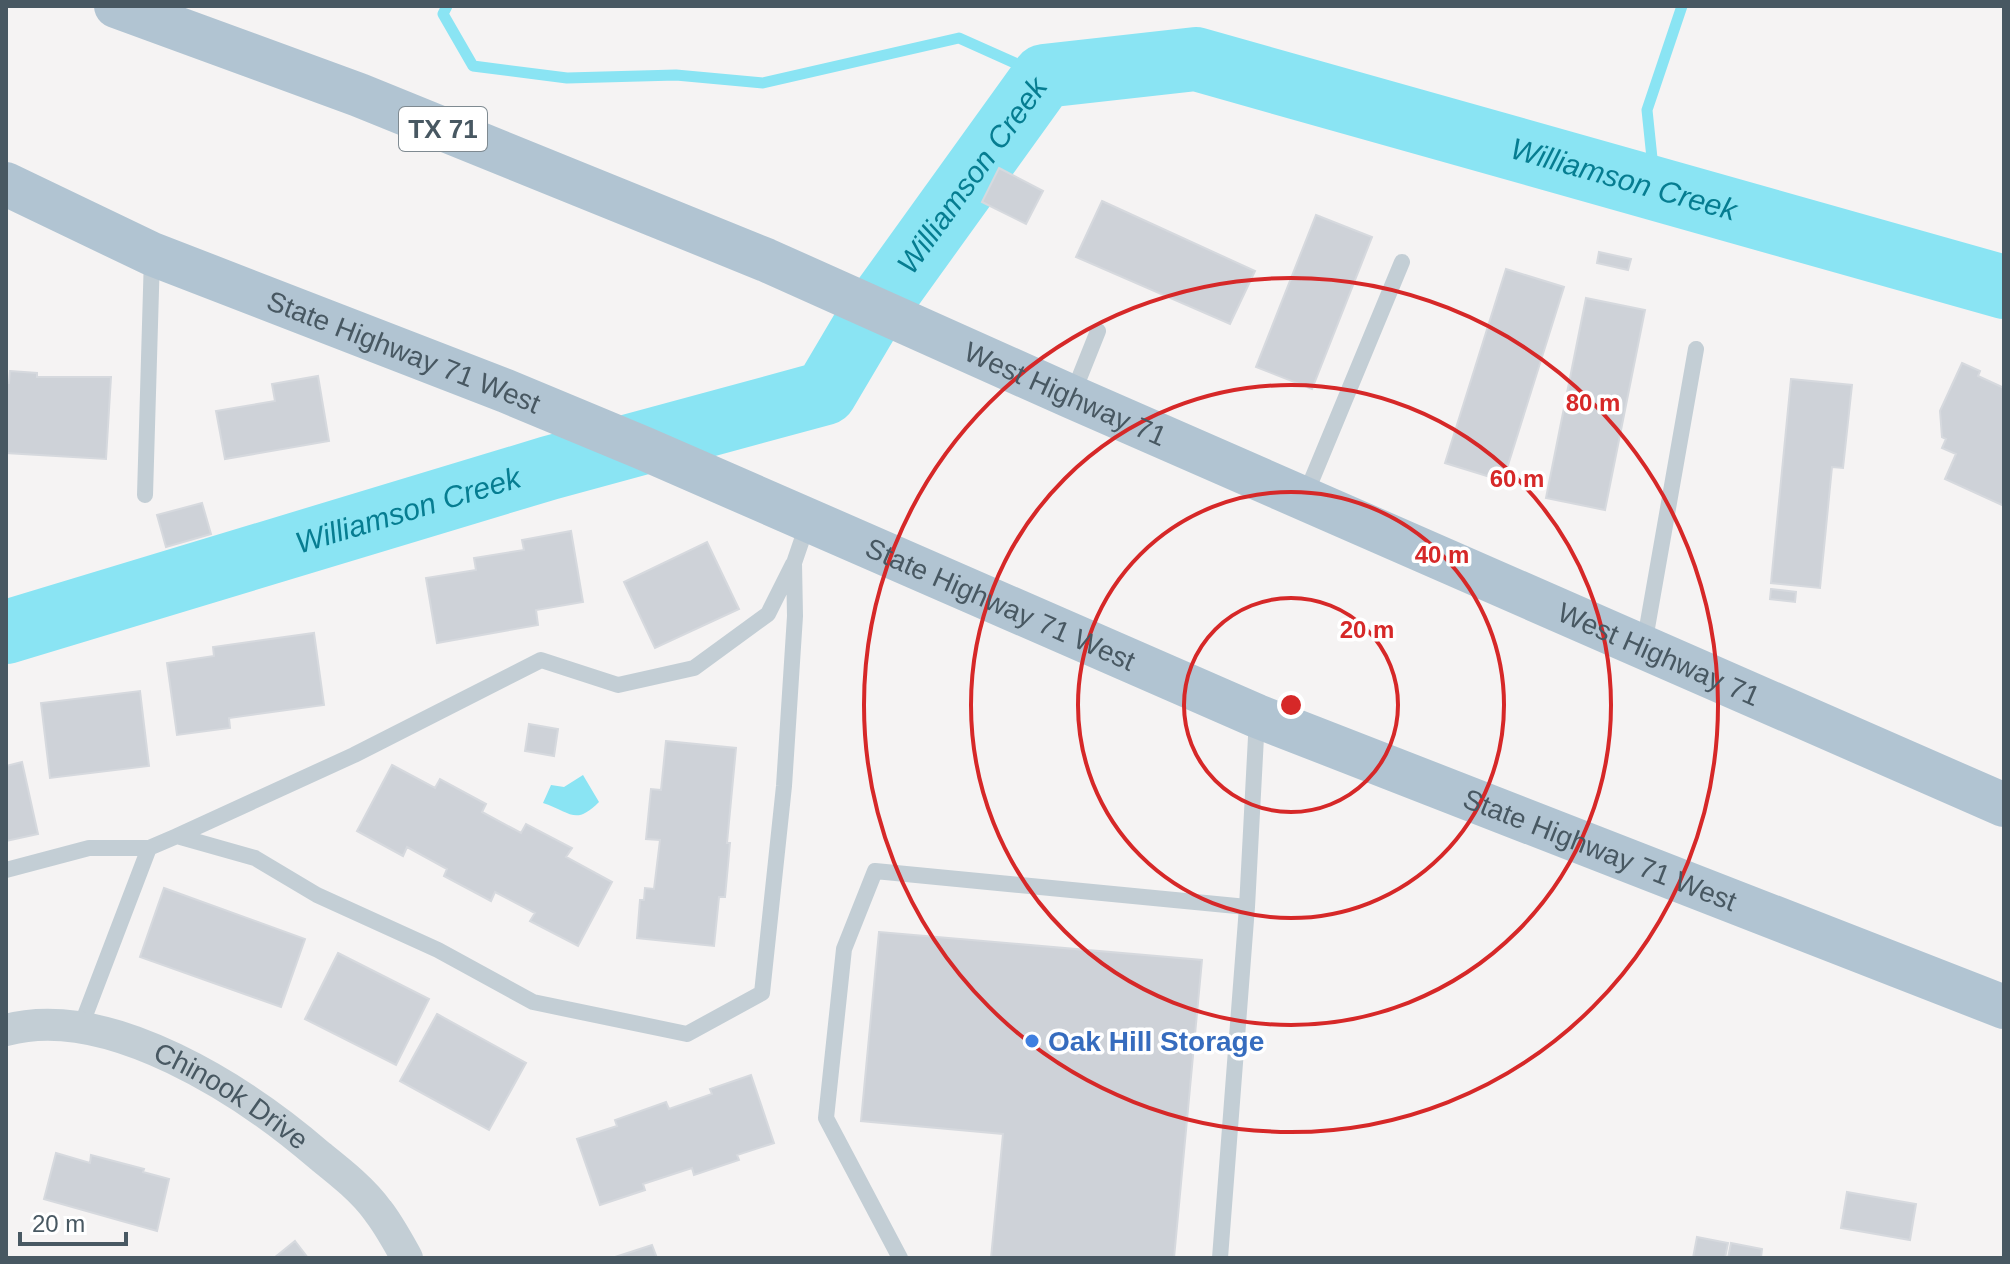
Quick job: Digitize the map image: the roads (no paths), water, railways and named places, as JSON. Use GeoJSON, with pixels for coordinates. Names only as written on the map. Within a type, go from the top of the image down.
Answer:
{"type":"FeatureCollection","features":[{"type":"Feature","properties":{"kind":"main road","name":"West Highway 71"},"geometry":{"type":"LineString","coordinates":[[116,6],[359,95],[766,260],[2004,805]]}},
{"type":"Feature","properties":{"kind":"main road","name":"State Highway 71 West"},"geometry":{"type":"LineString","coordinates":[[6,184],[152,254],[506,391],[1257,716],[2004,1007]]}},
{"type":"Feature","properties":{"kind":"street","name":"Chinook Drive"},"geometry":{"type":"LineString","coordinates":[[6,1030],[24,1025],[81,1026],[154,1050],[243,1096],[288,1128],[345,1177],[378,1210],[407,1258]]}},
{"type":"Feature","properties":{"kind":"lane"},"geometry":{"type":"LineString","coordinates":[[145,495],[152,254]]}},
{"type":"Feature","properties":{"kind":"lane"},"geometry":{"type":"LineString","coordinates":[[1304,497],[1402,262]]}},
{"type":"Feature","properties":{"kind":"lane"},"geometry":{"type":"LineString","coordinates":[[1072,397],[1098,331]]}},
{"type":"Feature","properties":{"kind":"lane"},"geometry":{"type":"LineString","coordinates":[[1644,647],[1696,349]]}},
{"type":"Feature","properties":{"kind":"lane"},"geometry":{"type":"LineString","coordinates":[[6,870],[89,848],[149,848],[354,755],[541,660],[618,685],[694,668],[768,614],[794,563],[808,521]]}},
{"type":"Feature","properties":{"kind":"lane"},"geometry":{"type":"LineString","coordinates":[[177,836],[255,858],[317,895],[438,950],[533,1002],[687,1034],[762,993],[784,786],[795,616],[794,563]]}},
{"type":"Feature","properties":{"kind":"lane"},"geometry":{"type":"LineString","coordinates":[[1220,1258],[1247,907],[1257,716]]}},
{"type":"Feature","properties":{"kind":"lane"},"geometry":{"type":"LineString","coordinates":[[81,1026],[149,848]]}},
{"type":"Feature","properties":{"kind":"lane"},"geometry":{"type":"LineString","coordinates":[[900,1258],[826,1118],[844,949],[875,871],[1247,907]]}},
{"type":"Feature","properties":{"kind":"water"},"geometry":{"type":"Polygon","coordinates":[[[583,775],[599,802],[584,814],[572,815],[543,803],[551,785],[564,787],[583,775]]]}},
{"type":"Feature","properties":{"kind":"waterway"},"geometry":{"type":"LineString","coordinates":[[447,6],[443,14],[473,66],[567,78],[676,75],[763,83],[959,38],[1044,76]]}},
{"type":"Feature","properties":{"kind":"waterway"},"geometry":{"type":"LineString","coordinates":[[1655,187],[1647,110],[1682,6]]}},
{"type":"Feature","properties":{"kind":"waterway","name":"Williamson Creek"},"geometry":{"type":"LineString","coordinates":[[6,632],[549,468],[825,393],[867,322],[1044,76],[1196,59],[2004,287]]}},
{"type":"Feature","properties":{"kind":"place","name":"Oak Hill Storage"},"geometry":{"type":"Point","coordinates":[1032,1041]}}]}
